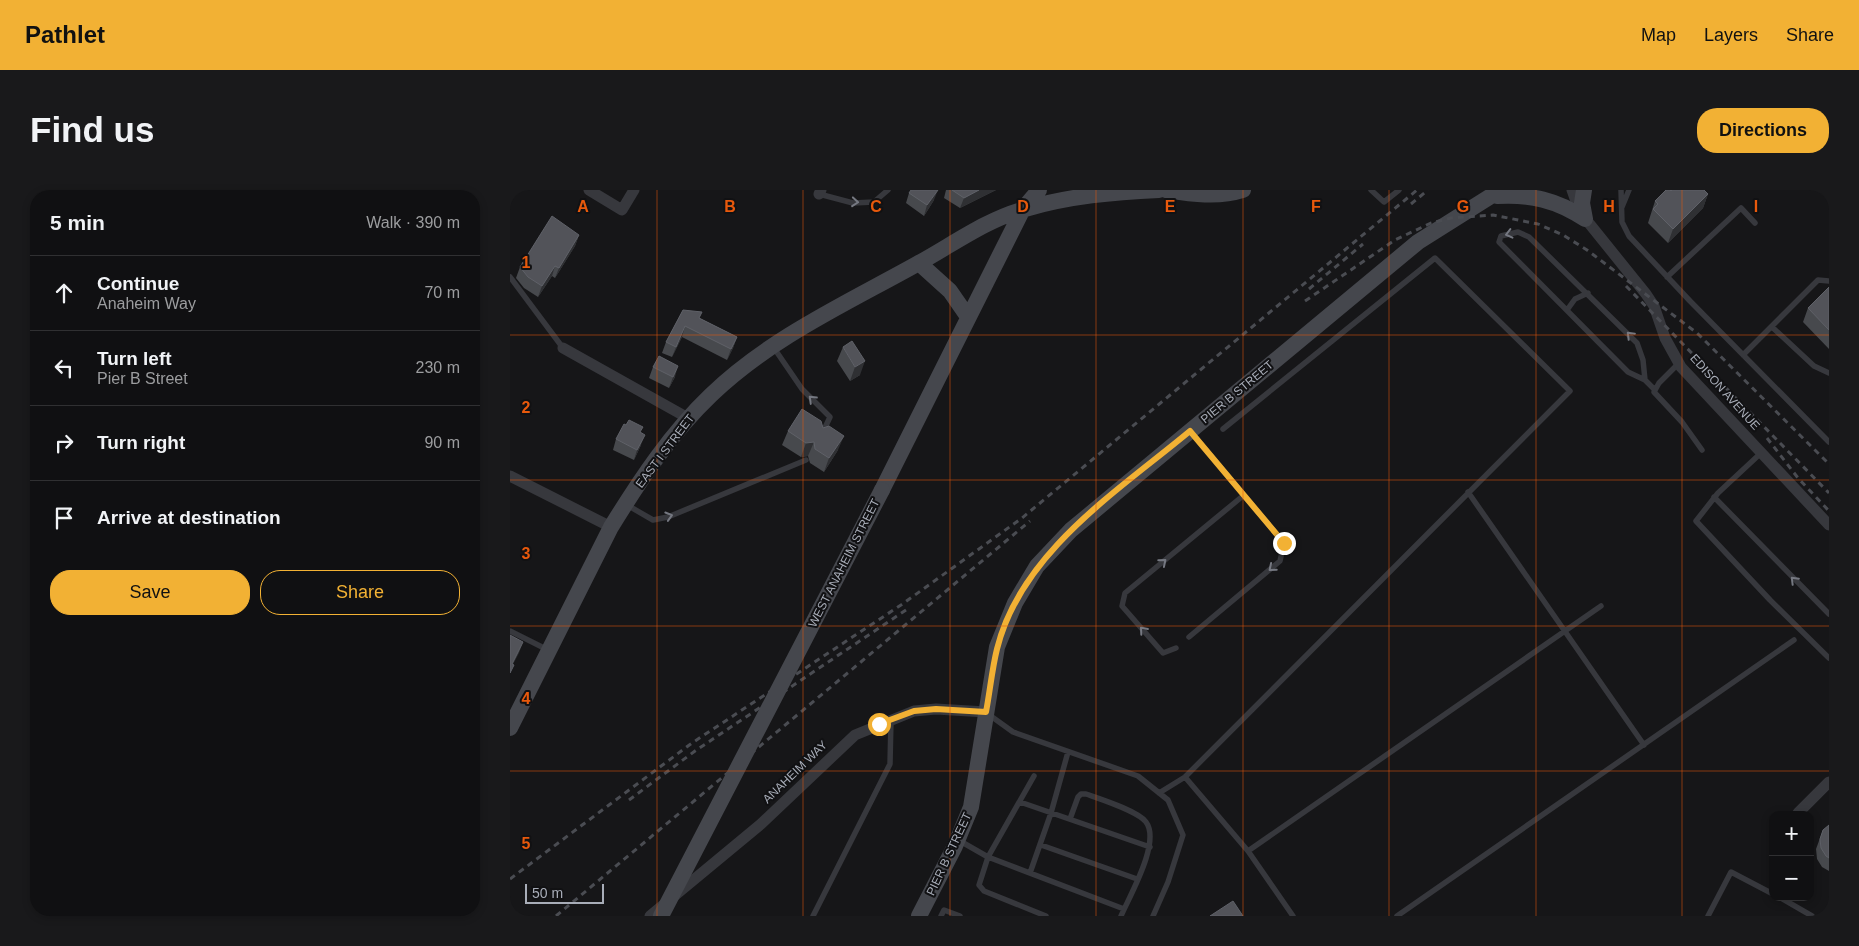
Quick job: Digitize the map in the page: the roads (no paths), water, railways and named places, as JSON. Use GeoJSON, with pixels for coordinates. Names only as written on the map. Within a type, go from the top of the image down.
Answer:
{"type":"FeatureCollection","features":[{"type":"Feature","properties":{"kind":"main road","name":"WEST ANAHEIM STREET"},"geometry":{"type":"LineString","coordinates":[[1023,209],[1027,190]]}},
{"type":"Feature","properties":{"kind":"main road","name":"WEST ANAHEIM STREET"},"geometry":{"type":"LineString","coordinates":[[661,916],[882,490],[1023,209],[1039,190]]}},
{"type":"Feature","properties":{"kind":"main road"},"geometry":{"type":"LineString","coordinates":[[1023,209],[1094,194],[1159,190]]}},
{"type":"Feature","properties":{"kind":"main road"},"geometry":{"type":"LineString","coordinates":[[1166,190],[1202,195],[1232,194],[1243,190]]}},
{"type":"Feature","properties":{"kind":"main road","name":"PIER B STREET"},"geometry":{"type":"LineString","coordinates":[[919,916],[958,840],[971,807],[981,758],[986,712],[997,647],[1015,603],[1037,566],[1071,530],[1418,242],[1492,196],[1508,190]]}},
{"type":"Feature","properties":{"kind":"main road"},"geometry":{"type":"LineString","coordinates":[[1584,190],[1582,204],[1585,218]]}},
{"type":"Feature","properties":{"kind":"main road"},"geometry":{"type":"LineString","coordinates":[[1492,196],[1537,197],[1555,202],[1585,218]]}},
{"type":"Feature","properties":{"kind":"main road","name":"EAST I STREET"},"geometry":{"type":"LineString","coordinates":[[510,728],[611,527],[688,418],[744,366],[811,322],[984,226],[1023,209]]}},
{"type":"Feature","properties":{"kind":"main road"},"geometry":{"type":"LineString","coordinates":[[919,263],[950,291],[968,317]]}},
{"type":"Feature","properties":{"kind":"street"},"geometry":{"type":"LineString","coordinates":[[589,190],[622,210],[634,190]]}},
{"type":"Feature","properties":{"kind":"street","name":"EDISON AVENUE"},"geometry":{"type":"LineString","coordinates":[[1572,190],[1578,210],[1654,306],[1665,338],[1679,364],[1829,526]]}},
{"type":"Feature","properties":{"kind":"street"},"geometry":{"type":"LineString","coordinates":[[563,348],[688,418]]}},
{"type":"Feature","properties":{"kind":"street"},"geometry":{"type":"LineString","coordinates":[[510,476],[611,527]]}},
{"type":"Feature","properties":{"kind":"street","name":"ANAHEIM WAY"},"geometry":{"type":"LineString","coordinates":[[650,916],[761,824],[855,735],[914,711],[936,709],[986,712]]}},
{"type":"Feature","properties":{"kind":"street"},"geometry":{"type":"LineString","coordinates":[[1800,811],[1829,782]]}},
{"type":"Feature","properties":{"kind":"lane"},"geometry":{"type":"LineString","coordinates":[[820,192],[854,203],[874,202],[888,190]]}},
{"type":"Feature","properties":{"kind":"lane"},"geometry":{"type":"LineString","coordinates":[[1371,190],[1384,202],[1399,190]]}},
{"type":"Feature","properties":{"kind":"lane"},"geometry":{"type":"LineString","coordinates":[[1620,190],[1625,230],[1666,276],[1829,442]]}},
{"type":"Feature","properties":{"kind":"lane"},"geometry":{"type":"LineString","coordinates":[[1621,209],[1629,190]]}},
{"type":"Feature","properties":{"kind":"lane"},"geometry":{"type":"LineString","coordinates":[[1666,276],[1741,208],[1755,223]]}},
{"type":"Feature","properties":{"kind":"lane"},"geometry":{"type":"LineString","coordinates":[[1645,380],[1644,360],[1637,343],[1588,293],[1529,237],[1518,232],[1501,236],[1499,242],[1628,372],[1645,380],[1654,389],[1655,394],[1682,422],[1702,450]]}},
{"type":"Feature","properties":{"kind":"lane"},"geometry":{"type":"LineString","coordinates":[[1159,793],[1185,777],[1570,391],[1435,258],[1223,429]]}},
{"type":"Feature","properties":{"kind":"lane"},"geometry":{"type":"LineString","coordinates":[[510,277],[563,348]]}},
{"type":"Feature","properties":{"kind":"lane"},"geometry":{"type":"LineString","coordinates":[[1743,356],[1818,280],[1829,281]]}},
{"type":"Feature","properties":{"kind":"lane"},"geometry":{"type":"LineString","coordinates":[[1567,310],[1575,299],[1588,293]]}},
{"type":"Feature","properties":{"kind":"lane"},"geometry":{"type":"LineString","coordinates":[[1772,326],[1814,366],[1829,373]]}},
{"type":"Feature","properties":{"kind":"lane"},"geometry":{"type":"LineString","coordinates":[[773,346],[802,389],[830,417],[820,438]]}},
{"type":"Feature","properties":{"kind":"lane"},"geometry":{"type":"LineString","coordinates":[[1654,389],[1679,364]]}},
{"type":"Feature","properties":{"kind":"lane"},"geometry":{"type":"LineString","coordinates":[[1189,636],[1280,561],[1284,543],[1190,431]]}},
{"type":"Feature","properties":{"kind":"lane"},"geometry":{"type":"LineString","coordinates":[[1761,453],[1714,497],[1696,521],[1770,600],[1829,658]]}},
{"type":"Feature","properties":{"kind":"lane"},"geometry":{"type":"LineString","coordinates":[[626,504],[653,520],[668,517],[806,460]]}},
{"type":"Feature","properties":{"kind":"lane"},"geometry":{"type":"LineString","coordinates":[[1468,492],[1644,744]]}},
{"type":"Feature","properties":{"kind":"lane"},"geometry":{"type":"LineString","coordinates":[[1176,648],[1164,653],[1122,606],[1125,593],[1244,495]]}},
{"type":"Feature","properties":{"kind":"lane"},"geometry":{"type":"LineString","coordinates":[[1714,497],[1829,614]]}},
{"type":"Feature","properties":{"kind":"lane"},"geometry":{"type":"LineString","coordinates":[[1248,851],[1601,606]]}},
{"type":"Feature","properties":{"kind":"lane"},"geometry":{"type":"LineString","coordinates":[[510,631],[548,650]]}},
{"type":"Feature","properties":{"kind":"lane"},"geometry":{"type":"LineString","coordinates":[[1398,916],[1794,640]]}},
{"type":"Feature","properties":{"kind":"lane"},"geometry":{"type":"LineString","coordinates":[[986,712],[1013,732],[1138,776],[1168,800],[1182,835],[1168,882],[1153,916]]}},
{"type":"Feature","properties":{"kind":"lane"},"geometry":{"type":"LineString","coordinates":[[813,916],[890,764],[891,720]]}},
{"type":"Feature","properties":{"kind":"lane"},"geometry":{"type":"LineString","coordinates":[[1030,873],[1041,845],[1068,752]]}},
{"type":"Feature","properties":{"kind":"lane"},"geometry":{"type":"LineString","coordinates":[[1034,776],[988,857],[979,880],[980,889],[1046,916]]}},
{"type":"Feature","properties":{"kind":"lane"},"geometry":{"type":"LineString","coordinates":[[1185,777],[1248,851],[1293,916]]}},
{"type":"Feature","properties":{"kind":"lane"},"geometry":{"type":"LineString","coordinates":[[1070,819],[1078,797],[1081,794],[1086,794],[1137,815],[1146,821],[1150,832],[1150,847],[1121,916]]}},
{"type":"Feature","properties":{"kind":"lane"},"geometry":{"type":"LineString","coordinates":[[1020,802],[1150,847]]}},
{"type":"Feature","properties":{"kind":"lane"},"geometry":{"type":"LineString","coordinates":[[958,840],[988,857],[1124,909]]}},
{"type":"Feature","properties":{"kind":"lane"},"geometry":{"type":"LineString","coordinates":[[1041,845],[1137,879]]}},
{"type":"Feature","properties":{"kind":"lane"},"geometry":{"type":"LineString","coordinates":[[1708,916],[1731,872],[1769,892]]}},
{"type":"Feature","properties":{"kind":"lane"},"geometry":{"type":"LineString","coordinates":[[1786,901],[1812,916]]}},
{"type":"Feature","properties":{"kind":"lane"},"geometry":{"type":"LineString","coordinates":[[941,916],[944,910],[960,916]]}},
{"type":"Feature","properties":{"kind":"railway"},"geometry":{"type":"LineString","coordinates":[[510,879],[692,743],[901,605],[1022,518],[1417,190]]}},
{"type":"Feature","properties":{"kind":"railway"},"geometry":{"type":"LineString","coordinates":[[1411,204],[1428,190]]}},
{"type":"Feature","properties":{"kind":"railway"},"geometry":{"type":"LineString","coordinates":[[1305,301],[1395,240],[1431,223],[1451,218],[1493,215],[1538,224],[1563,235],[1587,250],[1697,333],[1829,464]]}},
{"type":"Feature","properties":{"kind":"railway"},"geometry":{"type":"LineString","coordinates":[[1309,289],[1363,244]]}},
{"type":"Feature","properties":{"kind":"railway"},"geometry":{"type":"LineString","coordinates":[[1626,286],[1829,493]]}},
{"type":"Feature","properties":{"kind":"railway"},"geometry":{"type":"LineString","coordinates":[[1767,438],[1798,478],[1829,511]]}},
{"type":"Feature","properties":{"kind":"railway"},"geometry":{"type":"LineString","coordinates":[[556,916],[1030,521]]}},
{"type":"Feature","properties":{"kind":"railway"},"geometry":{"type":"LineString","coordinates":[[629,800],[695,751],[909,608]]}}]}
